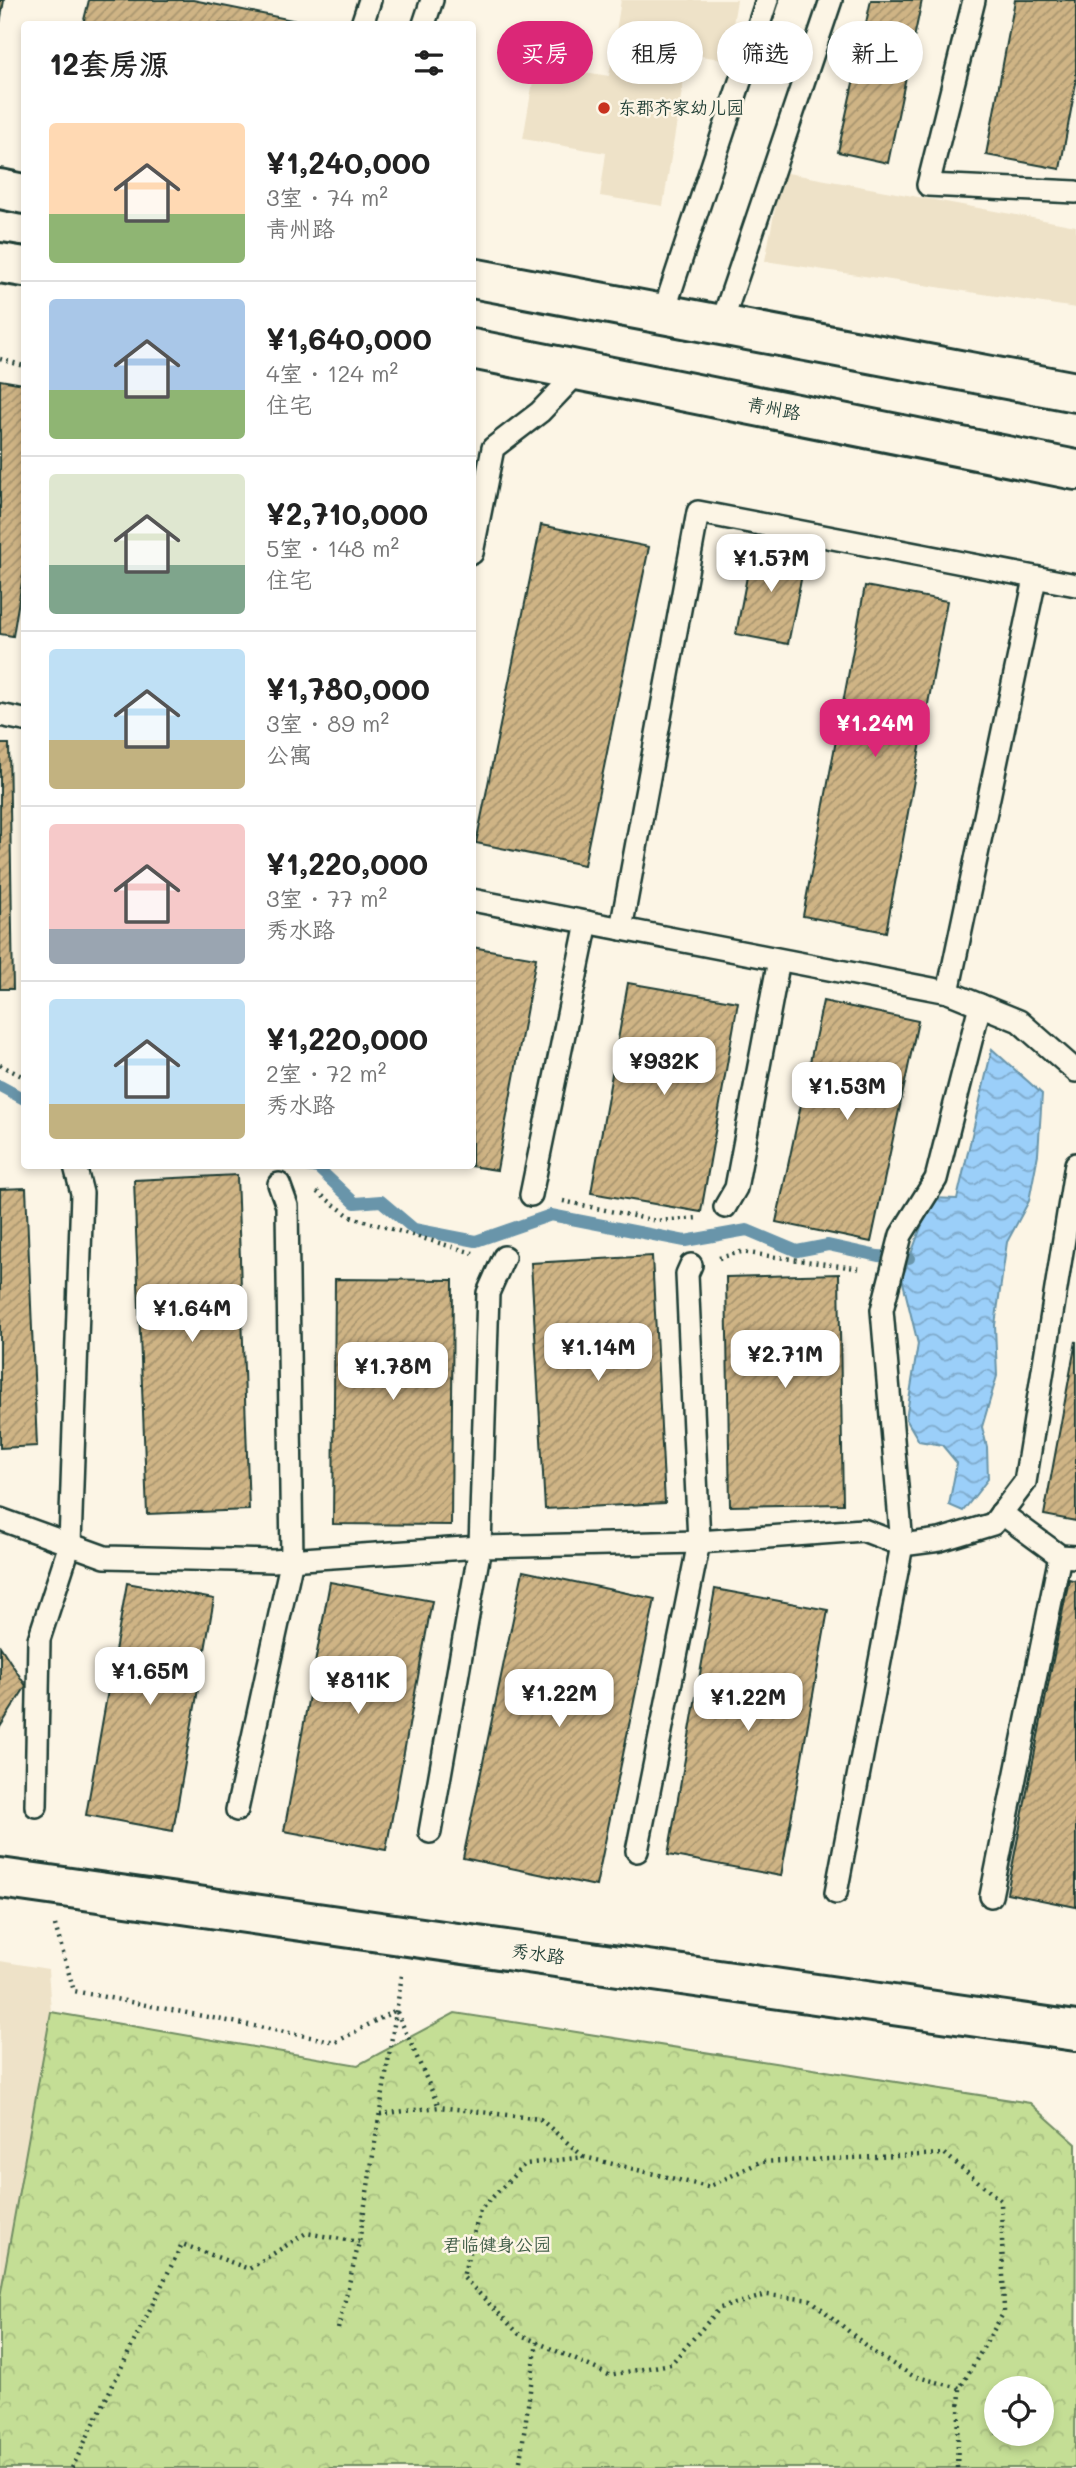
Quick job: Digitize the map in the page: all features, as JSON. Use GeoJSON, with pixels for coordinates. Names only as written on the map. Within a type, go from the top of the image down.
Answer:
{"type":"FeatureCollection","features":[{"type":"Feature","properties":{"kind":"street"},"geometry":{"type":"LineString","coordinates":[[0,189],[21,193]]}},
{"type":"Feature","properties":{"kind":"street"},"geometry":{"type":"LineString","coordinates":[[0,263],[21,266]]}},
{"type":"Feature","properties":{"kind":"street"},"geometry":{"type":"LineString","coordinates":[[476,279],[1076,392]]}},
{"type":"Feature","properties":{"kind":"street","name":"青州路"},"geometry":{"type":"LineString","coordinates":[[476,350],[1076,470]]}},
{"type":"Feature","properties":{"kind":"street","name":"秀水路"},"geometry":{"type":"LineString","coordinates":[[0,1878],[1076,2031]]}},
{"type":"Feature","properties":{"kind":"lane"},"geometry":{"type":"LineString","coordinates":[[363,21],[370,0]]}},
{"type":"Feature","properties":{"kind":"lane"},"geometry":{"type":"LineString","coordinates":[[425,21],[432,0]]}},
{"type":"Feature","properties":{"kind":"lane"},"geometry":{"type":"LineString","coordinates":[[663,314],[766,0]]}},
{"type":"Feature","properties":{"kind":"lane"},"geometry":{"type":"LineString","coordinates":[[720,325],[831,0]]}},
{"type":"Feature","properties":{"kind":"lane"},"geometry":{"type":"LineString","coordinates":[[974,0],[928,185],[1076,192]]}},
{"type":"Feature","properties":{"kind":"lane"},"geometry":{"type":"LineString","coordinates":[[476,532],[492,448],[540,412],[580,370]]}},
{"type":"Feature","properties":{"kind":"lane"},"geometry":{"type":"LineString","coordinates":[[621,929],[698,512],[1076,586]]}},
{"type":"Feature","properties":{"kind":"lane"},"geometry":{"type":"LineString","coordinates":[[948,992],[1035,579]]}},
{"type":"Feature","properties":{"kind":"lane"},"geometry":{"type":"LineString","coordinates":[[0,715],[21,719]]}},
{"type":"Feature","properties":{"kind":"lane"},"geometry":{"type":"LineString","coordinates":[[476,901],[948,992],[1019,1021],[1075,1065]]}},
{"type":"Feature","properties":{"kind":"lane"},"geometry":{"type":"LineString","coordinates":[[531,1195],[587,922]]}},
{"type":"Feature","properties":{"kind":"lane"},"geometry":{"type":"LineString","coordinates":[[725,1207],[736,1188],[779,960]]}},
{"type":"Feature","properties":{"kind":"lane"},"geometry":{"type":"LineString","coordinates":[[836,1893],[902,1545],[882,1310],[901,1235],[936,1179],[980,1006]]}},
{"type":"Feature","properties":{"kind":"lane"},"geometry":{"type":"LineString","coordinates":[[0,1519],[105,1557],[292,1559],[480,1547],[699,1542],[863,1530],[902,1545],[940,1540],[993,1524],[1025,1482],[1076,1164]]}},
{"type":"Feature","properties":{"kind":"lane"},"geometry":{"type":"LineString","coordinates":[[36,1806],[40,1639],[70,1544],[82,1194],[76,1169]]}},
{"type":"Feature","properties":{"kind":"lane"},"geometry":{"type":"LineString","coordinates":[[237,1810],[292,1559],[287,1206],[279,1184]]}},
{"type":"Feature","properties":{"kind":"lane"},"geometry":{"type":"LineString","coordinates":[[430,1832],[480,1547],[488,1293],[504,1257]]}},
{"type":"Feature","properties":{"kind":"lane"},"geometry":{"type":"LineString","coordinates":[[637,1851],[699,1542],[687,1274],[691,1265]]}},
{"type":"Feature","properties":{"kind":"lane"},"geometry":{"type":"LineString","coordinates":[[991,1896],[1068,1557],[1001,1513]]}},
{"type":"Feature","properties":{"kind":"path"},"geometry":{"type":"LineString","coordinates":[[0,359],[21,365]]}},
{"type":"Feature","properties":{"kind":"path"},"geometry":{"type":"LineString","coordinates":[[0,1065],[21,1076]]}},
{"type":"Feature","properties":{"kind":"path"},"geometry":{"type":"LineString","coordinates":[[279,1184],[312,1188],[351,1217],[461,1252],[504,1257]]}},
{"type":"Feature","properties":{"kind":"path"},"geometry":{"type":"LineString","coordinates":[[531,1195],[657,1221],[691,1221],[725,1207]]}},
{"type":"Feature","properties":{"kind":"path"},"geometry":{"type":"LineString","coordinates":[[691,1265],[741,1252],[865,1269],[888,1284]]}},
{"type":"Feature","properties":{"kind":"path"},"geometry":{"type":"LineString","coordinates":[[43,1884],[74,1991],[336,2042],[396,2010]]}},
{"type":"Feature","properties":{"kind":"path"},"geometry":{"type":"LineString","coordinates":[[338,2329],[359,2242],[408,1936]]}},
{"type":"Feature","properties":{"kind":"path"},"geometry":{"type":"LineString","coordinates":[[396,2010],[439,2107]]}},
{"type":"Feature","properties":{"kind":"path"},"geometry":{"type":"LineString","coordinates":[[380,2114],[439,2107],[540,2119],[584,2157]]}},
{"type":"Feature","properties":{"kind":"path"},"geometry":{"type":"LineString","coordinates":[[957,2468],[960,2388],[1004,2312],[1001,2202],[945,2154],[760,2162],[708,2187],[584,2157],[526,2164],[480,2210],[463,2277],[519,2334],[609,2375],[671,2364],[720,2308],[767,2295],[811,2300],[876,2354],[913,2376],[960,2388]]}},
{"type":"Feature","properties":{"kind":"path"},"geometry":{"type":"LineString","coordinates":[[72,2468],[182,2244],[249,2269],[306,2233],[359,2242]]}},
{"type":"Feature","properties":{"kind":"path"},"geometry":{"type":"LineString","coordinates":[[520,2468],[537,2342]]}},
{"type":"Feature","properties":{"kind":"shaded area","name":"东郡齐家幼儿园"},"geometry":{"type":"Polygon","coordinates":[[[621,0],[737,0],[734,21],[717,21],[717,58],[703,56],[703,21],[618,21],[621,0]]]}},
{"type":"Feature","properties":{"kind":"shaded area","name":"东郡齐家幼儿园"},"geometry":{"type":"Polygon","coordinates":[[[593,73],[607,76],[607,84],[683,84],[663,206],[600,196],[606,153],[523,139],[533,84],[593,84],[593,73]]]}},
{"type":"Feature","properties":{"kind":"shaded area"},"geometry":{"type":"Polygon","coordinates":[[[782,172],[1076,226],[1076,308],[765,261],[782,172]]]}},
{"type":"Feature","properties":{"kind":"shaded area"},"geometry":{"type":"Polygon","coordinates":[[[0,1961],[48,1969],[51,2012],[0,2297],[0,1961]]]}},
{"type":"Feature","properties":{"kind":"green space","name":"君临健身公园"},"geometry":{"type":"Polygon","coordinates":[[[51,2012],[358,2065],[455,2013],[1030,2103],[1076,2144],[1075,2468],[0,2468],[0,2297],[51,2012]]]}},
{"type":"Feature","properties":{"kind":"water"},"geometry":{"type":"Polygon","coordinates":[[[992,1049],[1042,1094],[1038,1154],[1029,1201],[1007,1242],[995,1325],[997,1376],[982,1427],[987,1447],[988,1479],[963,1511],[949,1505],[957,1463],[942,1445],[919,1441],[906,1419],[918,1344],[902,1278],[932,1198],[957,1199],[992,1049]]]}},
{"type":"Feature","properties":{"kind":"building"},"geometry":{"type":"Polygon","coordinates":[[[0,0],[4,0],[0,23],[0,0]]]}},
{"type":"Feature","properties":{"kind":"building"},"geometry":{"type":"Polygon","coordinates":[[[89,0],[193,0],[297,21],[84,21],[89,0]]]}},
{"type":"Feature","properties":{"kind":"building"},"geometry":{"type":"Polygon","coordinates":[[[871,0],[922,0],[918,21],[866,21],[871,0]]]}},
{"type":"Feature","properties":{"kind":"building"},"geometry":{"type":"Polygon","coordinates":[[[1015,0],[1076,0],[1076,83],[1060,169],[986,155],[1015,0]]]}},
{"type":"Feature","properties":{"kind":"building"},"geometry":{"type":"Polygon","coordinates":[[[853,84],[904,84],[888,163],[838,152],[853,84]]]}},
{"type":"Feature","properties":{"kind":"building"},"geometry":{"type":"Polygon","coordinates":[[[0,380],[21,384],[21,588],[13,636],[0,634],[0,380]]]}},
{"type":"Feature","properties":{"kind":"building"},"geometry":{"type":"Polygon","coordinates":[[[541,525],[649,547],[584,865],[476,843],[541,525]]]}},
{"type":"Feature","properties":{"kind":"building"},"geometry":{"type":"Polygon","coordinates":[[[753,545],[806,555],[788,644],[736,634],[753,545]]]}},
{"type":"Feature","properties":{"kind":"building"},"geometry":{"type":"Polygon","coordinates":[[[865,586],[947,601],[886,932],[803,916],[865,586]]]}},
{"type":"Feature","properties":{"kind":"building"},"geometry":{"type":"Polygon","coordinates":[[[0,744],[9,744],[13,989],[0,989],[0,744]]]}},
{"type":"Feature","properties":{"kind":"building"},"geometry":{"type":"Polygon","coordinates":[[[476,948],[536,958],[497,1170],[476,1167],[476,948]]]}},
{"type":"Feature","properties":{"kind":"building"},"geometry":{"type":"Polygon","coordinates":[[[628,983],[738,1002],[701,1212],[591,1193],[628,983]]]}},
{"type":"Feature","properties":{"kind":"building"},"geometry":{"type":"Polygon","coordinates":[[[823,1001],[918,1021],[871,1242],[776,1222],[823,1001]]]}},
{"type":"Feature","properties":{"kind":"building"},"geometry":{"type":"Polygon","coordinates":[[[237,1175],[249,1510],[147,1514],[134,1180],[237,1175]]]}},
{"type":"Feature","properties":{"kind":"building"},"geometry":{"type":"Polygon","coordinates":[[[26,1188],[37,1446],[0,1448],[0,1189],[26,1188]]]}},
{"type":"Feature","properties":{"kind":"building"},"geometry":{"type":"Polygon","coordinates":[[[652,1256],[665,1503],[545,1509],[531,1263],[652,1256]]]}},
{"type":"Feature","properties":{"kind":"building"},"geometry":{"type":"Polygon","coordinates":[[[839,1274],[843,1504],[730,1506],[726,1277],[839,1274]]]}},
{"type":"Feature","properties":{"kind":"building"},"geometry":{"type":"Polygon","coordinates":[[[335,1279],[453,1280],[451,1525],[333,1524],[335,1279]]]}},
{"type":"Feature","properties":{"kind":"building"},"geometry":{"type":"Polygon","coordinates":[[[1076,1341],[1076,1521],[1044,1515],[1076,1341]]]}},
{"type":"Feature","properties":{"kind":"building"},"geometry":{"type":"Polygon","coordinates":[[[523,1571],[655,1599],[596,1886],[463,1858],[523,1571]]]}},
{"type":"Feature","properties":{"kind":"building"},"geometry":{"type":"Polygon","coordinates":[[[1069,1579],[1076,1581],[1076,1907],[1007,1893],[1069,1579]]]}},
{"type":"Feature","properties":{"kind":"building"},"geometry":{"type":"Polygon","coordinates":[[[330,1582],[432,1601],[386,1850],[284,1831],[330,1582]]]}},
{"type":"Feature","properties":{"kind":"building"},"geometry":{"type":"Polygon","coordinates":[[[127,1583],[214,1599],[173,1831],[86,1815],[127,1583]]]}},
{"type":"Feature","properties":{"kind":"building"},"geometry":{"type":"Polygon","coordinates":[[[715,1589],[828,1610],[781,1876],[668,1855],[715,1589]]]}},
{"type":"Feature","properties":{"kind":"building"},"geometry":{"type":"Polygon","coordinates":[[[0,1646],[26,1686],[0,1727],[0,1646]]]}},
{"type":"Feature","properties":{"kind":"waterway"},"geometry":{"type":"LineString","coordinates":[[0,1086],[21,1097]]}},
{"type":"Feature","properties":{"kind":"waterway"},"geometry":{"type":"LineString","coordinates":[[319,1169],[355,1203],[381,1201],[414,1229],[476,1241],[551,1215],[685,1241],[747,1230],[797,1251],[828,1245],[878,1256],[909,1258]]}},
{"type":"Feature","properties":{"kind":"place","name":"东郡齐家幼儿园"},"geometry":{"type":"Point","coordinates":[604,108]}}]}
